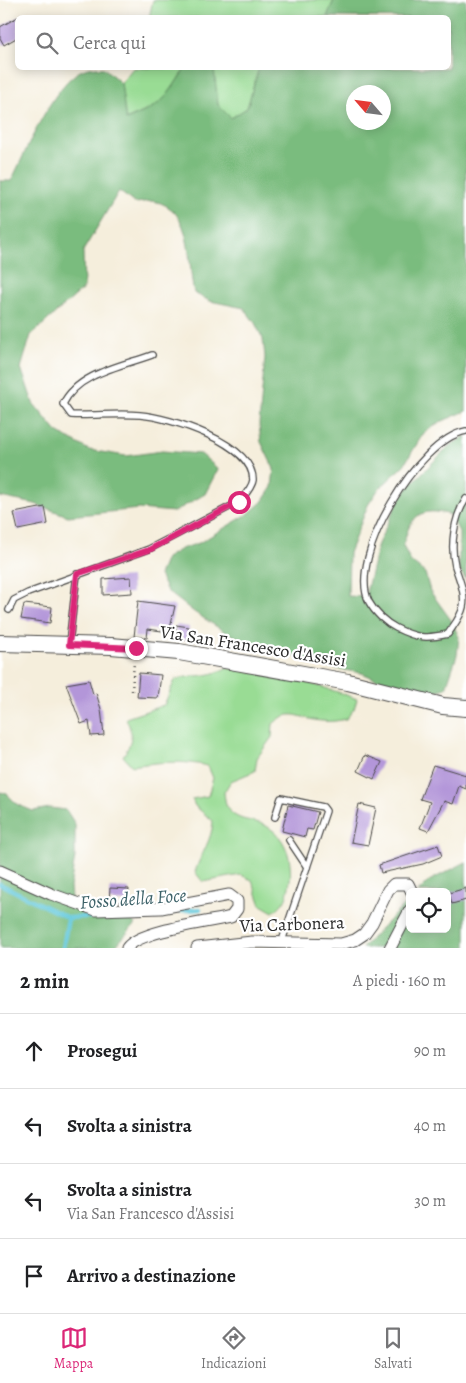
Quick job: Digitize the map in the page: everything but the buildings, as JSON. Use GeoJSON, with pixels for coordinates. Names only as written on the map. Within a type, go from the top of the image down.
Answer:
{"type":"FeatureCollection","features":[{"type":"Feature","properties":{"kind":"main road","name":"Via San Francesco d'Assisi"},"geometry":{"type":"LineString","coordinates":[[0,643],[136,648],[179,652],[348,682],[443,706],[466,708]]}},
{"type":"Feature","properties":{"kind":"street","name":"Via Carbonera"},"geometry":{"type":"LineString","coordinates":[[0,871],[96,910],[161,908],[229,894],[236,901],[237,909],[231,916],[159,932],[134,941],[127,948]]}},
{"type":"Feature","properties":{"kind":"street","name":"Via Carbonera"},"geometry":{"type":"LineString","coordinates":[[197,948],[282,941],[341,944],[355,940],[364,934],[372,923],[388,890],[394,884],[408,884],[410,888]]}},
{"type":"Feature","properties":{"kind":"street"},"geometry":{"type":"LineString","coordinates":[[390,948],[406,918]]}},
{"type":"Feature","properties":{"kind":"lane"},"geometry":{"type":"LineString","coordinates":[[9,610],[14,600],[77,574],[149,550],[239,502],[248,492],[253,480],[248,464],[231,447],[179,422],[141,415],[71,414],[63,404],[69,392],[78,384],[101,373],[152,355]]}},
{"type":"Feature","properties":{"kind":"lane"},"geometry":{"type":"LineString","coordinates":[[466,431],[454,434],[417,465],[392,500],[379,526],[369,556],[366,584],[368,601],[389,624],[408,633],[427,638],[448,634],[456,622],[464,607],[462,585],[455,564],[454,540],[456,521],[466,499]]}},
{"type":"Feature","properties":{"kind":"lane"},"geometry":{"type":"LineString","coordinates":[[69,645],[77,574]]}},
{"type":"Feature","properties":{"kind":"lane"},"geometry":{"type":"LineString","coordinates":[[275,817],[281,798],[323,808],[326,811],[282,941]]}},
{"type":"Feature","properties":{"kind":"lane"},"geometry":{"type":"LineString","coordinates":[[288,840],[307,868]]}},
{"type":"Feature","properties":{"kind":"path"},"geometry":{"type":"LineString","coordinates":[[132,691],[134,659]]}},
{"type":"Feature","properties":{"kind":"green space"},"geometry":{"type":"Polygon","coordinates":[[[153,0],[334,0],[328,15],[150,15],[153,0]]]}},
{"type":"Feature","properties":{"kind":"green space"},"geometry":{"type":"Polygon","coordinates":[[[334,0],[466,0],[466,411],[438,423],[423,434],[404,465],[378,490],[368,505],[349,553],[348,596],[365,597],[378,544],[398,501],[409,486],[449,446],[466,436],[466,580],[459,569],[459,532],[451,515],[431,512],[418,516],[409,527],[403,546],[411,562],[425,573],[430,591],[451,620],[459,637],[457,655],[446,688],[429,693],[378,680],[362,673],[309,664],[293,655],[258,646],[225,632],[194,612],[167,591],[159,575],[166,558],[181,549],[199,543],[248,514],[262,502],[272,487],[274,469],[261,442],[259,424],[265,357],[263,339],[255,323],[244,308],[210,301],[194,293],[187,239],[183,226],[176,214],[167,206],[153,201],[134,203],[119,191],[83,251],[84,288],[31,335],[21,368],[33,403],[57,432],[89,450],[126,456],[162,451],[201,454],[218,469],[205,494],[174,512],[139,509],[68,516],[35,504],[0,497],[0,181],[11,181],[43,116],[54,99],[65,84],[77,73],[84,70],[106,70],[121,83],[126,120],[162,101],[184,70],[214,70],[218,105],[231,118],[247,108],[259,70],[451,70],[451,15],[328,15],[334,0]]]}},
{"type":"Feature","properties":{"kind":"green space"},"geometry":{"type":"Polygon","coordinates":[[[131,70],[184,70],[161,101],[125,120],[121,83],[131,70]]]}},
{"type":"Feature","properties":{"kind":"green space"},"geometry":{"type":"Polygon","coordinates":[[[213,70],[259,70],[247,108],[231,118],[218,105],[213,70]]]}},
{"type":"Feature","properties":{"kind":"green space"},"geometry":{"type":"Polygon","coordinates":[[[226,668],[292,679],[357,699],[354,709],[346,719],[325,721],[291,715],[280,719],[273,724],[272,737],[257,758],[255,771],[231,781],[224,792],[226,805],[231,813],[240,818],[256,822],[273,831],[279,837],[288,853],[291,871],[286,898],[273,912],[261,905],[252,880],[241,875],[203,882],[195,872],[208,841],[213,821],[195,806],[192,799],[208,796],[213,778],[208,766],[170,762],[132,766],[123,756],[129,746],[131,737],[126,718],[164,705],[175,680],[213,674],[226,668]]]}},
{"type":"Feature","properties":{"kind":"green space"},"geometry":{"type":"Polygon","coordinates":[[[0,792],[6,793],[18,805],[33,811],[50,808],[66,810],[75,824],[75,857],[70,887],[72,910],[94,917],[130,919],[135,924],[114,948],[0,948],[0,792]]]}},
{"type":"Feature","properties":{"kind":"green space"},"geometry":{"type":"Polygon","coordinates":[[[466,862],[466,948],[362,948],[406,903],[406,933],[451,933],[451,888],[422,888],[429,881],[466,862]]]}},
{"type":"Feature","properties":{"kind":"waterway","name":"Fosso della Foce"},"geometry":{"type":"LineString","coordinates":[[0,884],[68,918],[119,915]]}},
{"type":"Feature","properties":{"kind":"waterway","name":"Fosso della Foce"},"geometry":{"type":"LineString","coordinates":[[174,911],[200,909]]}},
{"type":"Feature","properties":{"kind":"waterway","name":"Fosso della Foce"},"geometry":{"type":"LineString","coordinates":[[63,948],[68,918]]}},
{"type":"Feature","properties":{"kind":"route"},"geometry":{"type":"LineString","coordinates":[[136,648],[69,645],[77,574],[149,550],[239,502]]}}]}
